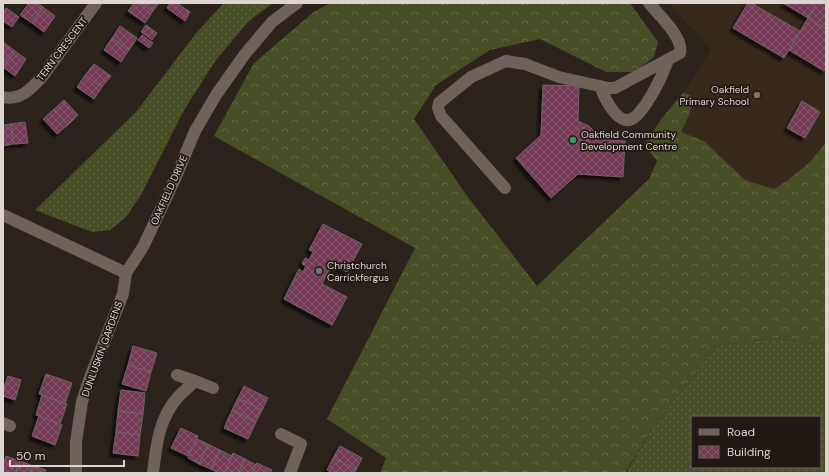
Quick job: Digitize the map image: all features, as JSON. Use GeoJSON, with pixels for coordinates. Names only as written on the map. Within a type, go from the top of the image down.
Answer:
{"type":"FeatureCollection","features":[{"type":"Feature","properties":{"kind":"street","name":"OAKFIELD DRIVE"},"geometry":{"type":"LineString","coordinates":[[126,273],[143,247],[175,179],[195,131],[216,95],[245,54],[272,22],[297,3]]}},
{"type":"Feature","properties":{"kind":"street"},"geometry":{"type":"LineString","coordinates":[[504,188],[441,116],[438,108],[439,103],[472,77],[506,62],[525,64],[558,77],[615,88],[680,53],[681,48],[670,28],[648,3]]}},
{"type":"Feature","properties":{"kind":"street","name":"TERN CRESCENT"},"geometry":{"type":"LineString","coordinates":[[3,97],[8,98],[20,96],[32,89],[42,78],[93,4]]}},
{"type":"Feature","properties":{"kind":"street"},"geometry":{"type":"LineString","coordinates":[[600,86],[605,99],[614,112],[622,118],[629,120],[636,117],[661,80],[668,60]]}},
{"type":"Feature","properties":{"kind":"street"},"geometry":{"type":"LineString","coordinates":[[3,215],[126,273]]}},
{"type":"Feature","properties":{"kind":"street","name":"DUNLUSKIN GARDENS"},"geometry":{"type":"LineString","coordinates":[[76,473],[76,442],[81,407],[89,380],[123,294],[126,273]]}},
{"type":"Feature","properties":{"kind":"street"},"geometry":{"type":"LineString","coordinates":[[177,375],[213,388]]}},
{"type":"Feature","properties":{"kind":"street"},"geometry":{"type":"LineString","coordinates":[[153,473],[158,438],[163,420],[178,397],[195,382]]}},
{"type":"Feature","properties":{"kind":"street"},"geometry":{"type":"LineString","coordinates":[[281,434],[301,444],[290,473]]}},
{"type":"Feature","properties":{"kind":"shaded area","name":"Oakfield Primary School"},"geometry":{"type":"Polygon","coordinates":[[[668,3],[826,3],[826,142],[810,162],[788,180],[774,189],[744,180],[704,141],[681,132],[690,113],[692,96],[683,93],[711,49],[668,3]]]}},
{"type":"Feature","properties":{"kind":"green space"},"geometry":{"type":"Polygon","coordinates":[[[224,3],[273,3],[248,22],[216,60],[184,110],[141,195],[126,217],[110,230],[92,232],[35,210],[136,112],[197,32],[224,3]]]}},
{"type":"Feature","properties":{"kind":"green space"},"geometry":{"type":"Polygon","coordinates":[[[331,3],[630,3],[658,42],[654,57],[635,72],[606,72],[540,39],[490,50],[436,85],[414,119],[467,196],[537,286],[649,179],[657,161],[644,145],[662,118],[683,93],[692,96],[690,113],[681,132],[704,141],[745,180],[774,189],[788,180],[810,162],[826,142],[826,346],[775,338],[717,346],[655,424],[625,473],[380,473],[386,458],[327,419],[415,248],[214,136],[254,63],[315,11],[331,3]]]}},
{"type":"Feature","properties":{"kind":"green space"},"geometry":{"type":"Polygon","coordinates":[[[775,338],[826,346],[826,473],[626,473],[655,424],[717,346],[775,338]]]}},
{"type":"Feature","properties":{"kind":"building"},"geometry":{"type":"Polygon","coordinates":[[[29,3],[37,3],[43,7],[32,23],[20,15],[29,3]]]}},
{"type":"Feature","properties":{"kind":"building"},"geometry":{"type":"Polygon","coordinates":[[[134,3],[141,3],[153,11],[145,23],[128,11],[134,3]]]}},
{"type":"Feature","properties":{"kind":"building"},"geometry":{"type":"Polygon","coordinates":[[[141,3],[159,3],[153,11],[141,3]]]}},
{"type":"Feature","properties":{"kind":"building"},"geometry":{"type":"Polygon","coordinates":[[[170,3],[177,3],[190,12],[185,21],[167,8],[170,3]]]}},
{"type":"Feature","properties":{"kind":"building"},"geometry":{"type":"Polygon","coordinates":[[[748,3],[751,3],[800,31],[784,58],[733,28],[748,3]]]}},
{"type":"Feature","properties":{"kind":"building"},"geometry":{"type":"Polygon","coordinates":[[[783,3],[816,3],[808,18],[783,3]]]}},
{"type":"Feature","properties":{"kind":"building"},"geometry":{"type":"Polygon","coordinates":[[[816,3],[826,3],[826,29],[808,18],[816,3]]]}},
{"type":"Feature","properties":{"kind":"building"},"geometry":{"type":"Polygon","coordinates":[[[43,7],[55,16],[44,32],[32,23],[43,7]]]}},
{"type":"Feature","properties":{"kind":"building"},"geometry":{"type":"Polygon","coordinates":[[[6,8],[19,17],[12,27],[3,21],[3,12],[6,8]]]}},
{"type":"Feature","properties":{"kind":"building"},"geometry":{"type":"Polygon","coordinates":[[[808,18],[826,29],[826,68],[824,71],[789,50],[808,18]]]}},
{"type":"Feature","properties":{"kind":"building"},"geometry":{"type":"Polygon","coordinates":[[[146,25],[157,33],[152,40],[141,32],[146,25]]]}},
{"type":"Feature","properties":{"kind":"building"},"geometry":{"type":"Polygon","coordinates":[[[120,26],[137,38],[129,50],[112,38],[120,26]]]}},
{"type":"Feature","properties":{"kind":"building"},"geometry":{"type":"Polygon","coordinates":[[[142,35],[153,43],[149,48],[138,40],[142,35]]]}},
{"type":"Feature","properties":{"kind":"building"},"geometry":{"type":"Polygon","coordinates":[[[112,38],[129,50],[121,62],[104,50],[112,38]]]}},
{"type":"Feature","properties":{"kind":"building"},"geometry":{"type":"Polygon","coordinates":[[[3,42],[15,51],[3,67],[3,42]]]}},
{"type":"Feature","properties":{"kind":"building"},"geometry":{"type":"Polygon","coordinates":[[[15,51],[26,59],[15,76],[3,67],[15,51]]]}},
{"type":"Feature","properties":{"kind":"building"},"geometry":{"type":"Polygon","coordinates":[[[94,64],[111,76],[102,87],[85,75],[94,64]]]}},
{"type":"Feature","properties":{"kind":"building"},"geometry":{"type":"Polygon","coordinates":[[[85,75],[102,87],[94,99],[77,87],[85,75]]]}},
{"type":"Feature","properties":{"kind":"building","name":"Oakfield Community Development Centre"},"geometry":{"type":"Polygon","coordinates":[[[543,85],[579,86],[578,121],[589,126],[593,130],[597,139],[625,141],[623,177],[578,174],[551,198],[516,158],[541,135],[543,85]]]}},
{"type":"Feature","properties":{"kind":"building"},"geometry":{"type":"Polygon","coordinates":[[[64,100],[78,115],[68,125],[54,109],[64,100]]]}},
{"type":"Feature","properties":{"kind":"building"},"geometry":{"type":"Polygon","coordinates":[[[802,101],[820,112],[805,138],[787,128],[802,101]]]}},
{"type":"Feature","properties":{"kind":"building"},"geometry":{"type":"Polygon","coordinates":[[[54,109],[68,125],[57,134],[43,119],[54,109]]]}},
{"type":"Feature","properties":{"kind":"building"},"geometry":{"type":"Polygon","coordinates":[[[25,122],[28,143],[13,144],[11,124],[25,122]]]}},
{"type":"Feature","properties":{"kind":"building"},"geometry":{"type":"Polygon","coordinates":[[[11,124],[13,144],[3,146],[3,125],[11,124]]]}},
{"type":"Feature","properties":{"kind":"building"},"geometry":{"type":"Polygon","coordinates":[[[323,224],[362,244],[347,272],[332,264],[322,284],[347,297],[332,325],[284,299],[299,269],[303,272],[306,266],[302,264],[305,258],[309,260],[313,252],[309,250],[323,224]]]}},
{"type":"Feature","properties":{"kind":"building"},"geometry":{"type":"Polygon","coordinates":[[[133,346],[157,353],[151,372],[128,365],[133,346]]]}},
{"type":"Feature","properties":{"kind":"building"},"geometry":{"type":"Polygon","coordinates":[[[128,365],[151,372],[146,391],[122,384],[128,365]]]}},
{"type":"Feature","properties":{"kind":"building"},"geometry":{"type":"Polygon","coordinates":[[[46,374],[72,383],[65,404],[39,394],[46,374]]]}},
{"type":"Feature","properties":{"kind":"building"},"geometry":{"type":"Polygon","coordinates":[[[8,376],[21,380],[15,400],[3,396],[3,390],[8,376]]]}},
{"type":"Feature","properties":{"kind":"building"},"geometry":{"type":"Polygon","coordinates":[[[244,386],[268,398],[262,410],[238,398],[244,386]]]}},
{"type":"Feature","properties":{"kind":"building"},"geometry":{"type":"Polygon","coordinates":[[[121,390],[145,393],[143,414],[118,411],[121,390]]]}},
{"type":"Feature","properties":{"kind":"building"},"geometry":{"type":"Polygon","coordinates":[[[42,395],[67,404],[60,424],[36,415],[42,395]]]}},
{"type":"Feature","properties":{"kind":"building"},"geometry":{"type":"Polygon","coordinates":[[[238,398],[262,410],[256,422],[232,410],[238,398]]]}},
{"type":"Feature","properties":{"kind":"building"},"geometry":{"type":"Polygon","coordinates":[[[232,410],[256,422],[248,439],[224,428],[232,410]]]}},
{"type":"Feature","properties":{"kind":"building"},"geometry":{"type":"Polygon","coordinates":[[[118,411],[143,414],[140,435],[116,432],[118,411]]]}},
{"type":"Feature","properties":{"kind":"building"},"geometry":{"type":"Polygon","coordinates":[[[39,416],[62,425],[55,445],[32,436],[39,416]]]}},
{"type":"Feature","properties":{"kind":"building"},"geometry":{"type":"Polygon","coordinates":[[[181,428],[198,436],[188,456],[171,448],[181,428]]]}},
{"type":"Feature","properties":{"kind":"building"},"geometry":{"type":"Polygon","coordinates":[[[116,432],[140,435],[138,456],[113,453],[116,432]]]}},
{"type":"Feature","properties":{"kind":"building"},"geometry":{"type":"Polygon","coordinates":[[[197,439],[208,444],[199,464],[188,458],[197,439]]]}},
{"type":"Feature","properties":{"kind":"building"},"geometry":{"type":"Polygon","coordinates":[[[208,444],[220,450],[211,469],[199,464],[208,444]]]}},
{"type":"Feature","properties":{"kind":"building"},"geometry":{"type":"Polygon","coordinates":[[[340,446],[362,458],[356,470],[333,458],[340,446]]]}},
{"type":"Feature","properties":{"kind":"building"},"geometry":{"type":"Polygon","coordinates":[[[220,450],[232,456],[224,473],[219,473],[211,469],[220,450]]]}},
{"type":"Feature","properties":{"kind":"building"},"geometry":{"type":"Polygon","coordinates":[[[233,453],[245,459],[238,473],[224,473],[233,453]]]}},
{"type":"Feature","properties":{"kind":"building"},"geometry":{"type":"Polygon","coordinates":[[[6,456],[20,461],[15,473],[3,473],[3,466],[6,456]]]}},
{"type":"Feature","properties":{"kind":"building"},"geometry":{"type":"Polygon","coordinates":[[[333,458],[356,470],[354,473],[333,473],[327,470],[333,458]]]}},
{"type":"Feature","properties":{"kind":"building"},"geometry":{"type":"Polygon","coordinates":[[[245,459],[256,465],[252,473],[238,473],[245,459]]]}},
{"type":"Feature","properties":{"kind":"building"},"geometry":{"type":"Polygon","coordinates":[[[20,461],[33,466],[30,473],[15,473],[20,461]]]}},
{"type":"Feature","properties":{"kind":"building"},"geometry":{"type":"Polygon","coordinates":[[[257,463],[272,470],[270,473],[252,473],[257,463]]]}},
{"type":"Feature","properties":{"kind":"building"},"geometry":{"type":"Polygon","coordinates":[[[33,466],[46,470],[45,473],[30,473],[33,466]]]}},
{"type":"Feature","properties":{"kind":"place","name":"Oakfield Primary School"},"geometry":{"type":"Point","coordinates":[757,95]}},
{"type":"Feature","properties":{"kind":"place","name":"Oakfield Community Development Centre"},"geometry":{"type":"Point","coordinates":[573,140]}},
{"type":"Feature","properties":{"kind":"place","name":"Christchurch Carrickfergus"},"geometry":{"type":"Point","coordinates":[319,271]}}]}
